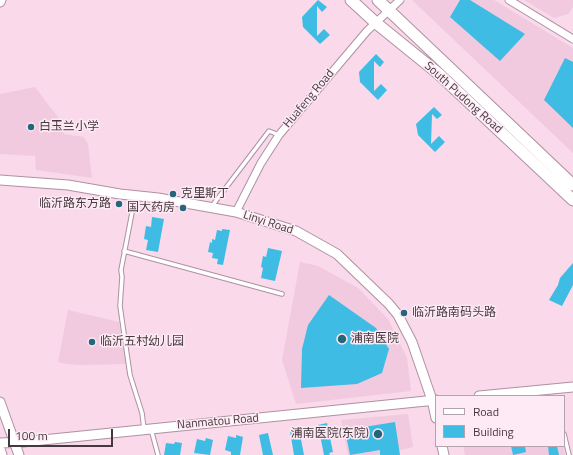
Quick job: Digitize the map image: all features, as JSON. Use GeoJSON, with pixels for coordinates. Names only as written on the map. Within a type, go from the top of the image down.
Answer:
{"type":"FeatureCollection","features":[{"type":"Feature","properties":{"kind":"main road","name":"South Pudong Road"},"geometry":{"type":"LineString","coordinates":[[351,0],[376,23],[439,74],[573,200]]}},
{"type":"Feature","properties":{"kind":"main road","name":"South Pudong Road"},"geometry":{"type":"LineString","coordinates":[[378,0],[573,185]]}},
{"type":"Feature","properties":{"kind":"street","name":"Huafeng Road"},"geometry":{"type":"LineString","coordinates":[[236,212],[261,163],[279,135],[366,31],[400,0]]}},
{"type":"Feature","properties":{"kind":"street"},"geometry":{"type":"LineString","coordinates":[[509,0],[573,40]]}},
{"type":"Feature","properties":{"kind":"street","name":"Linyi Road"},"geometry":{"type":"LineString","coordinates":[[0,180],[68,185],[236,212],[296,231],[337,254],[390,304],[398,315],[412,342],[434,400]]}},
{"type":"Feature","properties":{"kind":"street"},"geometry":{"type":"LineString","coordinates":[[498,395],[554,392],[573,387]]}},
{"type":"Feature","properties":{"kind":"street","name":"Nanmatou Road"},"geometry":{"type":"LineString","coordinates":[[0,443],[434,400]]}},
{"type":"Feature","properties":{"kind":"street"},"geometry":{"type":"LineString","coordinates":[[0,402],[19,455]]}},
{"type":"Feature","properties":{"kind":"street"},"geometry":{"type":"LineString","coordinates":[[0,449],[2,455]]}},
{"type":"Feature","properties":{"kind":"lane"},"geometry":{"type":"LineString","coordinates":[[211,208],[269,131],[279,135]]}},
{"type":"Feature","properties":{"kind":"lane"},"geometry":{"type":"LineString","coordinates":[[136,196],[121,270],[120,306],[130,376],[147,428],[158,455]]}},
{"type":"Feature","properties":{"kind":"lane"},"geometry":{"type":"LineString","coordinates":[[124,251],[282,294]]}},
{"type":"Feature","properties":{"kind":"lane"},"geometry":{"type":"LineString","coordinates":[[565,438],[569,455]]}},
{"type":"Feature","properties":{"kind":"shaded area"},"geometry":{"type":"Polygon","coordinates":[[[412,0],[494,0],[573,48],[573,153],[412,0]]]}},
{"type":"Feature","properties":{"kind":"shaded area"},"geometry":{"type":"Polygon","coordinates":[[[524,0],[573,0],[573,7],[568,14],[554,18],[524,0]]]}},
{"type":"Feature","properties":{"kind":"shaded area","name":"白玉兰小学"},"geometry":{"type":"Polygon","coordinates":[[[35,87],[61,121],[64,134],[84,137],[88,144],[92,178],[36,170],[35,156],[0,154],[0,94],[35,87]]]}},
{"type":"Feature","properties":{"kind":"shaded area","name":"浦南医院"},"geometry":{"type":"Polygon","coordinates":[[[300,262],[318,266],[358,288],[388,319],[407,358],[411,391],[296,404],[282,360],[300,262]]]}},
{"type":"Feature","properties":{"kind":"shaded area","name":"临沂五村幼儿园"},"geometry":{"type":"Polygon","coordinates":[[[68,310],[119,322],[127,364],[80,365],[58,362],[68,310]]]}},
{"type":"Feature","properties":{"kind":"shaded area","name":"浦南医院(东院)"},"geometry":{"type":"Polygon","coordinates":[[[408,414],[413,447],[378,455],[348,455],[341,420],[408,414]]]}},
{"type":"Feature","properties":{"kind":"shaded area"},"geometry":{"type":"Polygon","coordinates":[[[463,447],[563,447],[565,455],[465,455],[463,447]]]}},
{"type":"Feature","properties":{"kind":"building"},"geometry":{"type":"Polygon","coordinates":[[[318,0],[327,7],[322,12],[317,6],[317,36],[324,29],[330,35],[320,44],[303,27],[302,17],[318,0]]]}},
{"type":"Feature","properties":{"kind":"building"},"geometry":{"type":"Polygon","coordinates":[[[460,0],[470,0],[525,34],[500,61],[450,17],[460,0]]]}},
{"type":"Feature","properties":{"kind":"building"},"geometry":{"type":"Polygon","coordinates":[[[376,54],[384,62],[380,67],[374,61],[374,91],[381,84],[387,90],[378,100],[360,82],[359,72],[376,54]]]}},
{"type":"Feature","properties":{"kind":"building"},"geometry":{"type":"Polygon","coordinates":[[[565,58],[573,62],[573,128],[544,100],[565,58]]]}},
{"type":"Feature","properties":{"kind":"building"},"geometry":{"type":"Polygon","coordinates":[[[434,107],[442,115],[437,119],[432,114],[431,144],[439,136],[445,142],[435,152],[418,135],[416,124],[434,107]]]}},
{"type":"Feature","properties":{"kind":"building"},"geometry":{"type":"Polygon","coordinates":[[[152,217],[164,219],[158,252],[146,250],[148,240],[144,239],[146,226],[151,227],[152,217]]]}},
{"type":"Feature","properties":{"kind":"building"},"geometry":{"type":"Polygon","coordinates":[[[222,229],[230,230],[223,265],[217,264],[218,259],[212,258],[213,253],[208,252],[210,242],[212,243],[212,239],[215,240],[217,230],[222,231],[222,229]]]}},
{"type":"Feature","properties":{"kind":"building"},"geometry":{"type":"Polygon","coordinates":[[[268,248],[282,251],[275,281],[261,278],[263,256],[266,257],[268,248]]]}},
{"type":"Feature","properties":{"kind":"building"},"geometry":{"type":"Polygon","coordinates":[[[573,263],[573,285],[562,306],[549,300],[558,285],[560,278],[573,263]]]}},
{"type":"Feature","properties":{"kind":"building"},"geometry":{"type":"Polygon","coordinates":[[[329,295],[376,328],[389,349],[382,373],[357,384],[301,388],[302,349],[308,325],[329,295]]]}},
{"type":"Feature","properties":{"kind":"building"},"geometry":{"type":"Polygon","coordinates":[[[395,422],[400,455],[380,455],[380,450],[350,455],[345,430],[395,422]]]}},
{"type":"Feature","properties":{"kind":"building"},"geometry":{"type":"Polygon","coordinates":[[[327,423],[333,452],[329,453],[330,455],[324,455],[318,425],[327,423]]]}},
{"type":"Feature","properties":{"kind":"building"},"geometry":{"type":"Polygon","coordinates":[[[299,429],[304,455],[294,455],[290,431],[299,429]]]}},
{"type":"Feature","properties":{"kind":"building"},"geometry":{"type":"Polygon","coordinates":[[[268,433],[273,455],[263,455],[259,435],[268,433]]]}},
{"type":"Feature","properties":{"kind":"building"},"geometry":{"type":"Polygon","coordinates":[[[236,435],[243,437],[240,455],[231,455],[231,452],[225,450],[228,436],[236,438],[236,435]]]}},
{"type":"Feature","properties":{"kind":"building"},"geometry":{"type":"Polygon","coordinates":[[[206,438],[213,440],[210,455],[194,453],[197,439],[205,441],[206,438]]]}},
{"type":"Feature","properties":{"kind":"building"},"geometry":{"type":"Polygon","coordinates":[[[175,442],[182,443],[180,455],[164,455],[166,443],[174,444],[175,442]]]}},
{"type":"Feature","properties":{"kind":"building"},"geometry":{"type":"Polygon","coordinates":[[[511,447],[525,447],[526,452],[513,455],[511,447]]]}},
{"type":"Feature","properties":{"kind":"building"},"geometry":{"type":"Polygon","coordinates":[[[548,447],[557,447],[559,455],[549,455],[548,447]]]}},
{"type":"Feature","properties":{"kind":"place","name":"白玉兰小学"},"geometry":{"type":"Point","coordinates":[31,127]}},
{"type":"Feature","properties":{"kind":"place","name":"克里斯丁"},"geometry":{"type":"Point","coordinates":[173,194]}},
{"type":"Feature","properties":{"kind":"place","name":"临沂路东方路"},"geometry":{"type":"Point","coordinates":[119,204]}},
{"type":"Feature","properties":{"kind":"place","name":"国大药房"},"geometry":{"type":"Point","coordinates":[183,208]}},
{"type":"Feature","properties":{"kind":"place","name":"临沂路南码头路"},"geometry":{"type":"Point","coordinates":[404,313]}},
{"type":"Feature","properties":{"kind":"place","name":"浦南医院"},"geometry":{"type":"Point","coordinates":[342,339]}},
{"type":"Feature","properties":{"kind":"place","name":"临沂五村幼儿园"},"geometry":{"type":"Point","coordinates":[92,342]}},
{"type":"Feature","properties":{"kind":"place","name":"浦南医院(东院)"},"geometry":{"type":"Point","coordinates":[378,434]}}]}
